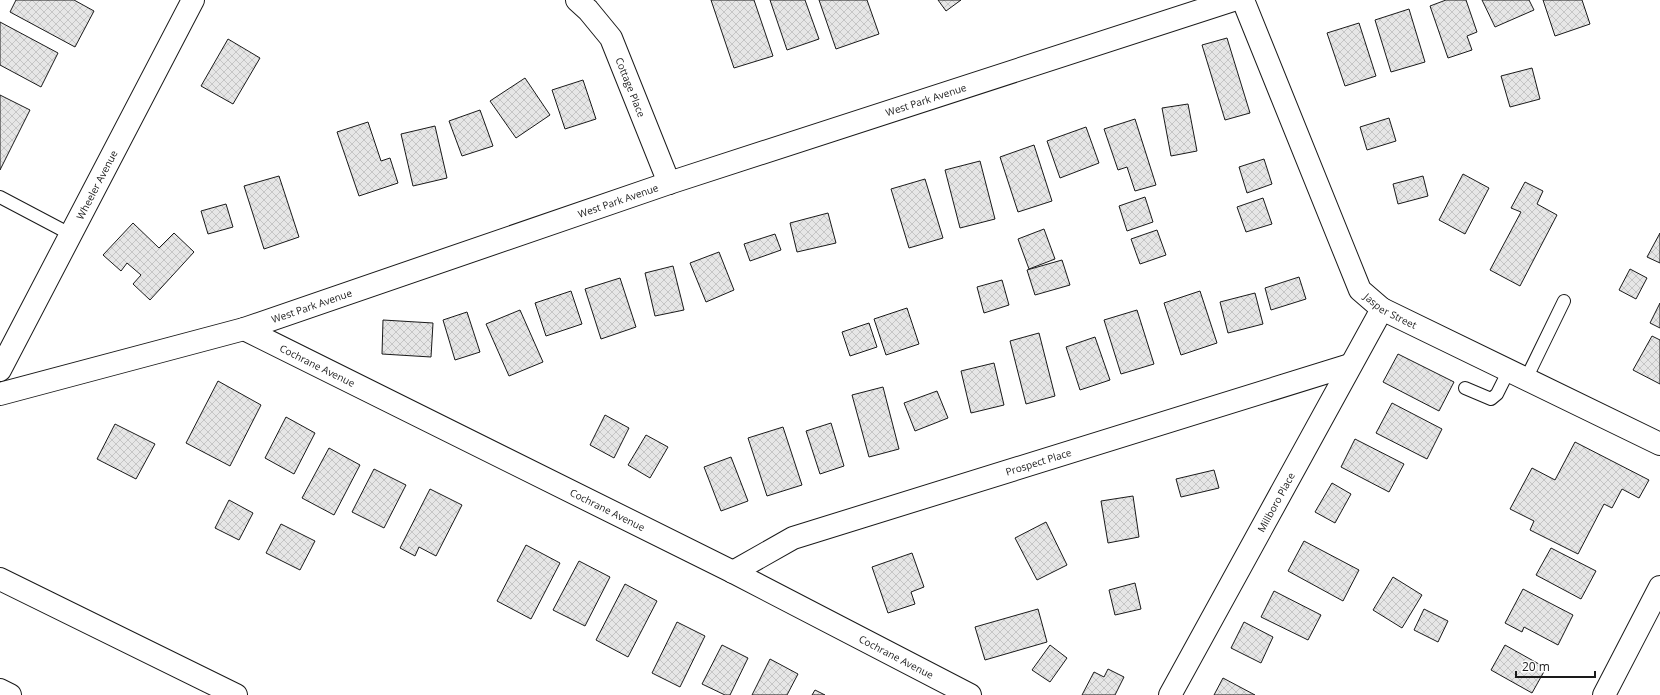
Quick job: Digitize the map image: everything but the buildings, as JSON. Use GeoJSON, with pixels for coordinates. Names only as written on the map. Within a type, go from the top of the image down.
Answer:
{"type":"FeatureCollection","features":[{"type":"Feature","properties":{"kind":"main road","name":"Wheeler Avenue"},"geometry":{"type":"LineString","coordinates":[[0,370],[72,235],[193,0]]}},
{"type":"Feature","properties":{"kind":"main road","name":"Cottage Place"},"geometry":{"type":"LineString","coordinates":[[577,0],[588,10],[611,38],[669,183]]}},
{"type":"Feature","properties":{"kind":"main road","name":"West Park Avenue"},"geometry":{"type":"LineString","coordinates":[[0,394],[244,329],[669,183],[1233,0]]}},
{"type":"Feature","properties":{"kind":"main road","name":"Jasper Street"},"geometry":{"type":"LineString","coordinates":[[1243,0],[1360,290],[1382,309],[1660,444]]}},
{"type":"Feature","properties":{"kind":"main road","name":"Millboro Place"},"geometry":{"type":"LineString","coordinates":[[1170,695],[1382,309]]}},
{"type":"Feature","properties":{"kind":"main road","name":"Cochrane Avenue"},"geometry":{"type":"LineString","coordinates":[[244,329],[732,572],[970,695]]}},
{"type":"Feature","properties":{"kind":"main road","name":"Prospect Place"},"geometry":{"type":"LineString","coordinates":[[732,572],[793,538],[1350,365]]}},
{"type":"Feature","properties":{"kind":"main road"},"geometry":{"type":"LineString","coordinates":[[0,580],[236,695]]}},
{"type":"Feature","properties":{"kind":"main road"},"geometry":{"type":"LineString","coordinates":[[1604,695],[1660,587]]}},
{"type":"Feature","properties":{"kind":"main road"},"geometry":{"type":"LineString","coordinates":[[206,680],[241,695]]}},
{"type":"Feature","properties":{"kind":"main road"},"geometry":{"type":"LineString","coordinates":[[0,690],[10,695]]}},
{"type":"Feature","properties":{"kind":"lane"},"geometry":{"type":"LineString","coordinates":[[0,197],[72,235]]}},
{"type":"Feature","properties":{"kind":"lane"},"geometry":{"type":"LineString","coordinates":[[1465,388],[1491,399],[1497,394],[1517,375],[1564,301]]}}]}
